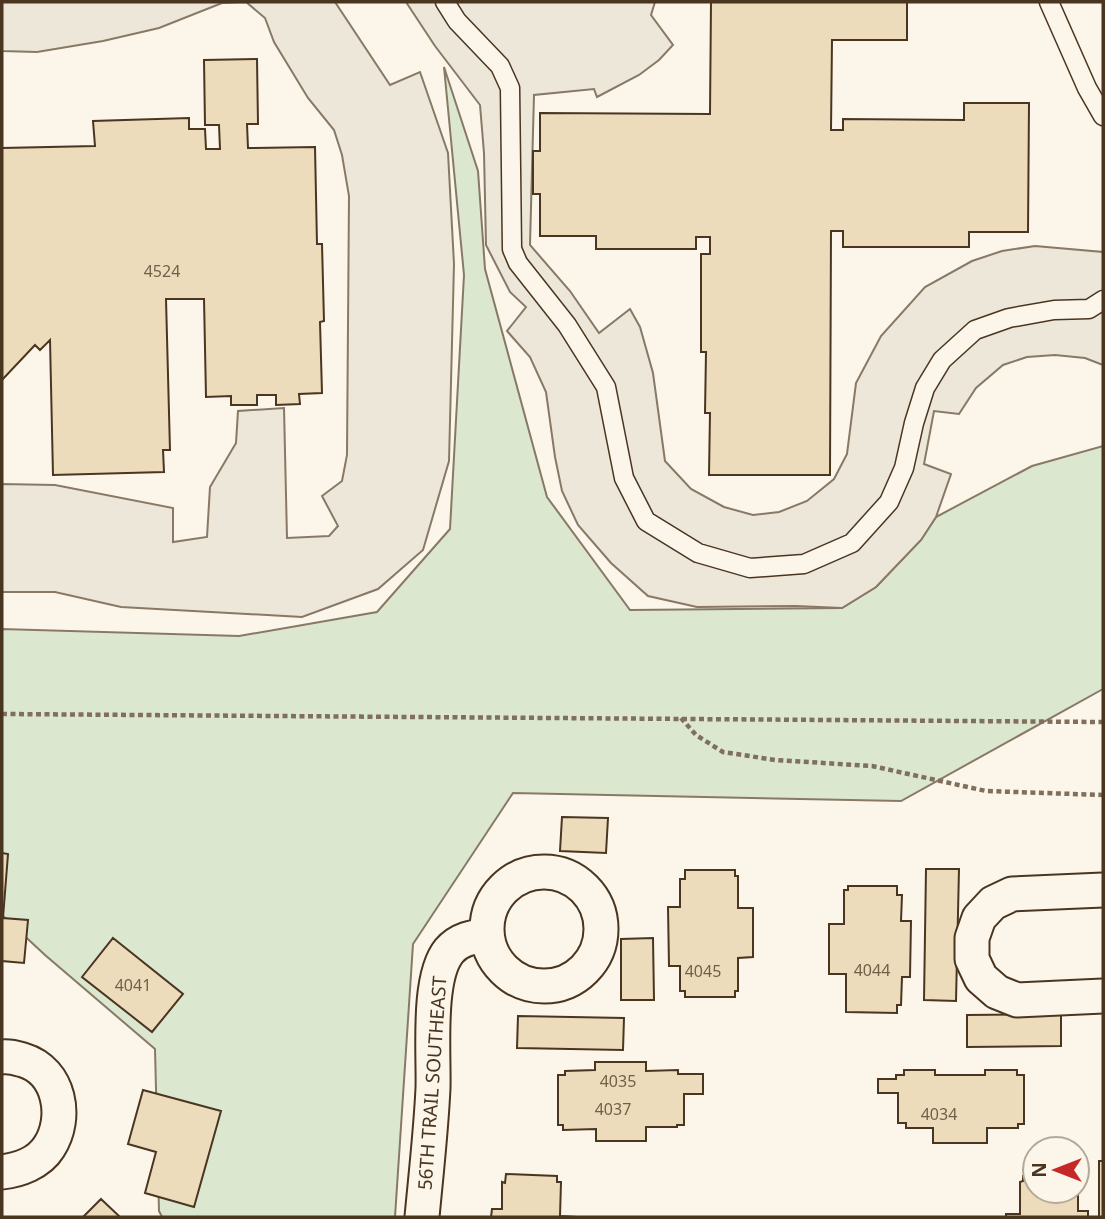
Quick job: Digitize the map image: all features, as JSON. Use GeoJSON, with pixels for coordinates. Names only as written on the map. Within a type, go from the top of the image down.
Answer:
{"type":"FeatureCollection","features":[{"type":"Feature","properties":{"kind":"street"},"geometry":{"type":"LineString","coordinates":[[1103,890],[1012,894],[993,903],[979,918],[972,938],[972,959],[981,978],[997,992],[1017,1000],[1103,996]]}},
{"type":"Feature","properties":{"kind":"street","name":"56TH TRAIL SOUTHEAST"},"geometry":{"type":"LineString","coordinates":[[422,1217],[433,1089],[433,1014],[440,967],[449,950],[467,938],[487,935]]}},
{"type":"Feature","properties":{"kind":"street"},"geometry":{"type":"LineString","coordinates":[[2,1057],[30,1062],[47,1076],[58,1095],[60,1121],[49,1148],[32,1164],[2,1172]]}},
{"type":"Feature","properties":{"kind":"lane"},"geometry":{"type":"LineString","coordinates":[[445,2],[457,21],[500,66],[510,88],[512,249],[518,263],[567,325],[607,387],[624,478],[646,521],[698,553],[750,568],[804,564],[852,543],[889,502],[904,468],[925,388],[942,360],[975,330],[1009,318],[1054,310],[1089,309],[1103,300]]}},
{"type":"Feature","properties":{"kind":"lane"},"geometry":{"type":"LineString","coordinates":[[1049,2],[1087,88],[1103,116]]}},
{"type":"Feature","properties":{"kind":"path"},"geometry":{"type":"LineString","coordinates":[[2,714],[1103,722]]}},
{"type":"Feature","properties":{"kind":"path"},"geometry":{"type":"LineString","coordinates":[[681,718],[696,735],[723,752],[775,760],[872,766],[986,791],[1103,795]]}},
{"type":"Feature","properties":{"kind":"green space"},"geometry":{"type":"Polygon","coordinates":[[[444,67],[478,171],[485,269],[547,497],[630,610],[842,608],[876,587],[921,540],[936,517],[1032,466],[1103,446],[1103,689],[901,801],[513,793],[413,944],[395,1217],[162,1217],[159,1211],[155,1049],[2,915],[2,629],[239,636],[377,612],[450,529],[464,275],[444,67]]]}},
{"type":"Feature","properties":{"kind":"shaded area"},"geometry":{"type":"Polygon","coordinates":[[[2,2],[246,2],[222,3],[159,28],[37,52],[2,51],[2,2]]]}},
{"type":"Feature","properties":{"kind":"shaded area"},"geometry":{"type":"Polygon","coordinates":[[[246,2],[335,2],[390,85],[420,72],[448,153],[454,264],[449,461],[423,550],[378,589],[302,617],[121,607],[55,592],[2,592],[2,484],[55,485],[173,508],[173,542],[207,537],[210,487],[236,443],[238,411],[284,408],[287,538],[329,536],[338,526],[322,496],[342,481],[347,455],[349,196],[342,155],[334,130],[308,98],[274,42],[265,18],[246,2]]]}},
{"type":"Feature","properties":{"kind":"shaded area"},"geometry":{"type":"Polygon","coordinates":[[[406,2],[655,2],[651,15],[673,45],[659,60],[639,75],[597,97],[594,89],[534,95],[530,245],[570,291],[599,333],[630,309],[640,327],[653,373],[665,461],[691,489],[724,507],[753,515],[779,512],[807,501],[834,479],[847,454],[856,383],[881,336],[925,287],[972,261],[1002,251],[1035,246],[1103,252],[1103,365],[1085,358],[1055,355],[1027,357],[1003,365],[976,388],[959,414],[934,411],[924,464],[951,474],[936,517],[921,540],[876,587],[842,608],[697,607],[648,596],[611,563],[578,525],[562,491],[546,392],[530,357],[507,331],[526,307],[510,292],[486,245],[480,105],[435,46],[406,2]]]}},
{"type":"Feature","properties":{"kind":"building"},"geometry":{"type":"Polygon","coordinates":[[[711,2],[907,2],[907,40],[832,40],[831,130],[843,130],[843,119],[964,120],[964,103],[1029,103],[1028,232],[969,232],[969,247],[843,247],[843,231],[831,231],[830,475],[709,475],[710,413],[705,413],[706,352],[701,352],[701,254],[710,254],[710,237],[696,237],[696,249],[596,249],[596,236],[540,236],[540,194],[533,194],[533,151],[540,151],[540,113],[710,114],[711,2]]]}},
{"type":"Feature","properties":{"kind":"building"},"geometry":{"type":"Polygon","coordinates":[[[257,59],[258,124],[247,124],[248,148],[315,147],[317,244],[322,244],[322,393],[299,394],[300,404],[276,405],[276,395],[257,395],[257,405],[231,405],[231,396],[206,397],[204,299],[166,299],[170,450],[163,450],[164,472],[53,475],[50,340],[40,350],[35,345],[2,380],[2,148],[95,146],[93,121],[189,118],[189,129],[205,129],[206,149],[220,149],[219,125],[205,125],[204,60],[257,59]]]}},
{"type":"Feature","properties":{"kind":"building"},"geometry":{"type":"Polygon","coordinates":[[[562,817],[608,818],[606,853],[560,851],[562,817]]]}},
{"type":"Feature","properties":{"kind":"building"},"geometry":{"type":"Polygon","coordinates":[[[2,853],[8,854],[3,918],[28,920],[24,963],[2,961],[2,853]]]}},
{"type":"Feature","properties":{"kind":"building"},"geometry":{"type":"Polygon","coordinates":[[[926,869],[959,869],[956,1001],[924,1000],[926,869]]]}},
{"type":"Feature","properties":{"kind":"building"},"geometry":{"type":"Polygon","coordinates":[[[685,870],[735,870],[735,876],[738,876],[738,908],[753,908],[753,957],[738,958],[738,991],[735,991],[735,997],[685,997],[685,991],[680,991],[680,966],[669,966],[668,907],[680,907],[680,879],[685,879],[685,870]]]}},
{"type":"Feature","properties":{"kind":"building"},"geometry":{"type":"Polygon","coordinates":[[[848,886],[897,886],[897,895],[902,895],[901,921],[911,921],[910,977],[902,977],[901,1005],[897,1005],[897,1013],[846,1012],[846,974],[829,974],[829,924],[844,924],[844,890],[848,890],[848,886]]]}},
{"type":"Feature","properties":{"kind":"building"},"geometry":{"type":"Polygon","coordinates":[[[113,938],[183,994],[152,1032],[82,977],[113,938]]]}},
{"type":"Feature","properties":{"kind":"building"},"geometry":{"type":"Polygon","coordinates":[[[653,938],[654,1000],[621,1000],[621,939],[653,938]]]}},
{"type":"Feature","properties":{"kind":"building"},"geometry":{"type":"Polygon","coordinates":[[[1061,1014],[1061,1046],[967,1047],[967,1015],[1061,1014]]]}},
{"type":"Feature","properties":{"kind":"building"},"geometry":{"type":"Polygon","coordinates":[[[518,1016],[624,1018],[623,1050],[517,1048],[518,1016]]]}},
{"type":"Feature","properties":{"kind":"building"},"geometry":{"type":"Polygon","coordinates":[[[595,1062],[646,1062],[646,1071],[678,1070],[678,1074],[703,1074],[703,1094],[684,1094],[684,1125],[646,1127],[646,1141],[596,1141],[596,1129],[563,1130],[563,1125],[558,1125],[558,1075],[565,1075],[565,1071],[595,1070],[595,1062]]]}},
{"type":"Feature","properties":{"kind":"building"},"geometry":{"type":"Polygon","coordinates":[[[904,1070],[935,1070],[935,1075],[985,1075],[985,1070],[1017,1070],[1017,1075],[1024,1075],[1024,1124],[1018,1124],[1018,1128],[987,1128],[987,1143],[933,1143],[933,1128],[906,1128],[906,1123],[898,1123],[898,1093],[878,1093],[878,1079],[896,1079],[896,1075],[904,1075],[904,1070]]]}},
{"type":"Feature","properties":{"kind":"building"},"geometry":{"type":"Polygon","coordinates":[[[143,1090],[221,1111],[194,1207],[145,1193],[156,1152],[128,1144],[143,1090]]]}},
{"type":"Feature","properties":{"kind":"building"},"geometry":{"type":"Polygon","coordinates":[[[1099,1161],[1103,1161],[1103,1217],[1099,1217],[1099,1161]]]}},
{"type":"Feature","properties":{"kind":"building"},"geometry":{"type":"Polygon","coordinates":[[[506,1174],[557,1176],[557,1182],[561,1182],[560,1216],[578,1217],[491,1217],[492,1209],[502,1209],[502,1182],[505,1183],[506,1174]]]}},
{"type":"Feature","properties":{"kind":"building"},"geometry":{"type":"Polygon","coordinates":[[[1020,1182],[1021,1205],[1078,1205],[1078,1211],[1088,1211],[1088,1217],[1006,1217],[1006,1214],[1020,1214],[1020,1182]]]}},
{"type":"Feature","properties":{"kind":"building"},"geometry":{"type":"Polygon","coordinates":[[[101,1199],[120,1217],[83,1217],[101,1199]]]}}]}
